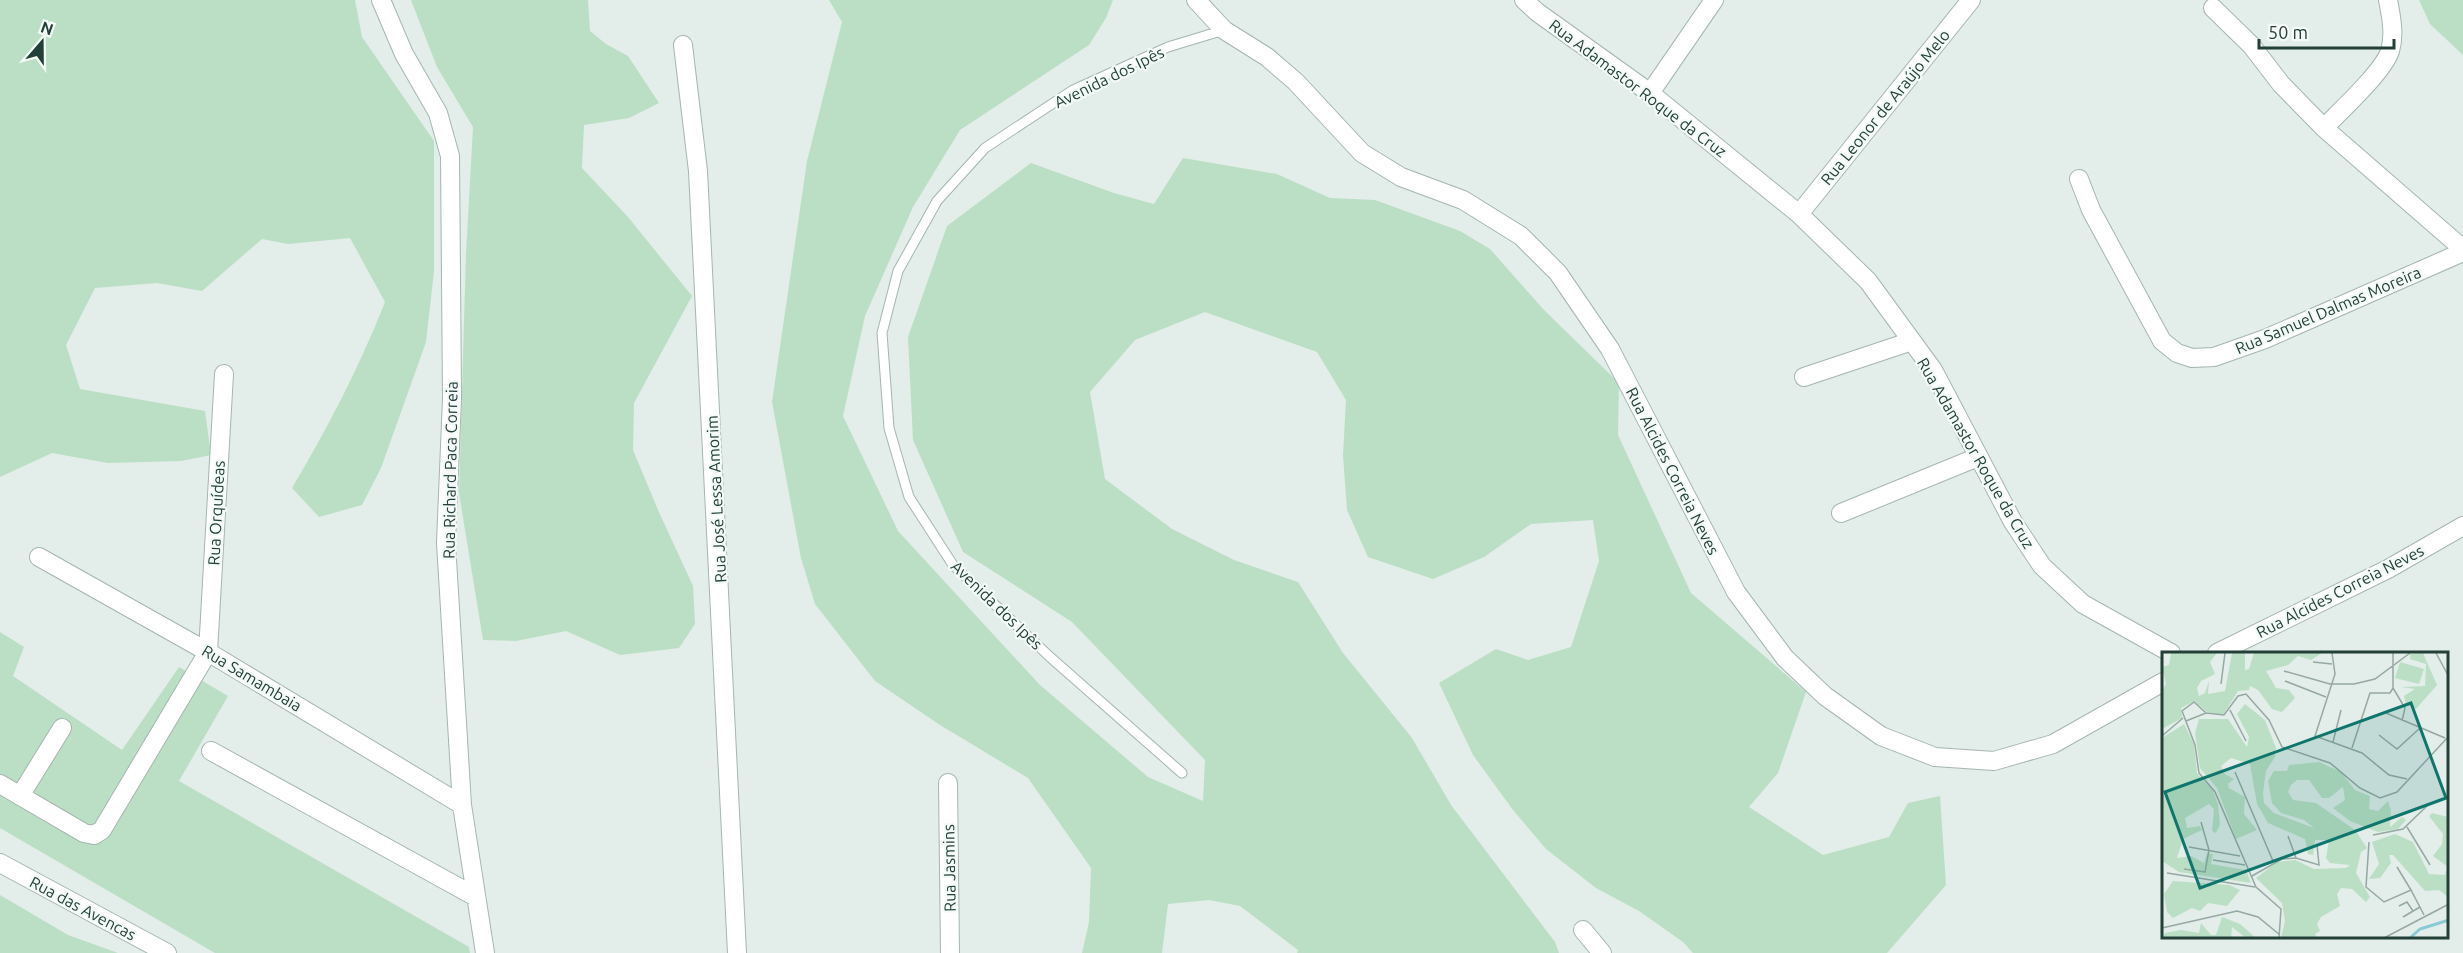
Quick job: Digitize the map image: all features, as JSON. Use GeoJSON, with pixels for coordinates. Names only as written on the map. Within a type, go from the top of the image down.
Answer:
{"type":"FeatureCollection","features":[{"type":"Feature","properties":{"kind":"street","name":"Rua Richard Paca Correia"},"geometry":{"type":"LineString","coordinates":[[381,0],[404,54],[438,113],[450,156],[452,398],[446,543],[462,805],[485,953]]}},
{"type":"Feature","properties":{"kind":"street","name":"Rua Alcides Correia Neves"},"geometry":{"type":"LineString","coordinates":[[1196,0],[1224,30],[1267,57],[1296,82],[1362,153],[1401,177],[1463,200],[1521,236],[1558,273],[1610,349],[1736,592],[1785,658],[1825,696],[1881,736],[1935,757],[1994,761],[2053,744],[2162,683]]}},
{"type":"Feature","properties":{"kind":"street","name":"Rua Adamastor Roque da Cruz"},"geometry":{"type":"LineString","coordinates":[[1524,0],[1537,12],[1650,93],[1799,214],[1868,281],[1933,370],[2013,522],[2042,566],[2083,604],[2169,652]]}},
{"type":"Feature","properties":{"kind":"street"},"geometry":{"type":"LineString","coordinates":[[1650,93],[1714,0]]}},
{"type":"Feature","properties":{"kind":"street","name":"Rua Leonor de Araújo Melo"},"geometry":{"type":"LineString","coordinates":[[1799,214],[1971,0]]}},
{"type":"Feature","properties":{"kind":"street"},"geometry":{"type":"LineString","coordinates":[[2324,128],[2378,70],[2390,51],[2393,26],[2388,0]]}},
{"type":"Feature","properties":{"kind":"street","name":"Rua Samuel Dalmas Moreira"},"geometry":{"type":"LineString","coordinates":[[2079,179],[2091,210],[2162,341],[2177,353],[2192,358],[2214,357],[2265,339],[2463,250],[2324,128],[2281,84],[2251,45],[2213,8]]}},
{"type":"Feature","properties":{"kind":"street","name":"Rua José Lessa Amorim"},"geometry":{"type":"LineString","coordinates":[[683,45],[698,171],[737,953]]}},
{"type":"Feature","properties":{"kind":"street"},"geometry":{"type":"LineString","coordinates":[[1804,377],[1912,341]]}},
{"type":"Feature","properties":{"kind":"street","name":"Rua Orquídeas"},"geometry":{"type":"LineString","coordinates":[[208,652],[224,374]]}},
{"type":"Feature","properties":{"kind":"street"},"geometry":{"type":"LineString","coordinates":[[1841,513],[1978,457]]}},
{"type":"Feature","properties":{"kind":"street","name":"Rua Alcides Correia Neves"},"geometry":{"type":"LineString","coordinates":[[2219,652],[2388,569],[2463,526]]}},
{"type":"Feature","properties":{"kind":"street","name":"Rua Samambaia"},"geometry":{"type":"LineString","coordinates":[[39,557],[208,652],[462,805]]}},
{"type":"Feature","properties":{"kind":"street"},"geometry":{"type":"LineString","coordinates":[[0,784],[84,833],[94,834],[102,830],[208,652]]}},
{"type":"Feature","properties":{"kind":"street"},"geometry":{"type":"LineString","coordinates":[[20,796],[62,728]]}},
{"type":"Feature","properties":{"kind":"street"},"geometry":{"type":"LineString","coordinates":[[211,751],[476,897]]}},
{"type":"Feature","properties":{"kind":"street","name":"Rua Jasmins"},"geometry":{"type":"LineString","coordinates":[[948,783],[950,953]]}},
{"type":"Feature","properties":{"kind":"street","name":"Rua das Avencas"},"geometry":{"type":"LineString","coordinates":[[0,862],[167,953]]}},
{"type":"Feature","properties":{"kind":"street"},"geometry":{"type":"LineString","coordinates":[[1583,930],[1602,953]]}},
{"type":"Feature","properties":{"kind":"lane","name":"Avenida dos Ipês"},"geometry":{"type":"LineString","coordinates":[[1182,774],[1050,657],[953,566],[909,497],[889,428],[882,333],[898,271],[938,201],[985,148],[1073,90],[1167,47],[1224,30]]}},
{"type":"Feature","properties":{"kind":"green space"},"geometry":{"type":"Polygon","coordinates":[[[0,0],[355,0],[362,37],[434,141],[434,271],[426,342],[381,468],[362,505],[319,517],[292,488],[342,397],[385,302],[350,238],[288,244],[262,239],[202,291],[157,283],[95,288],[66,345],[80,389],[205,411],[211,455],[181,461],[108,463],[52,453],[0,477],[0,0]]]}},
{"type":"Feature","properties":{"kind":"green space"},"geometry":{"type":"Polygon","coordinates":[[[411,0],[588,0],[590,31],[606,44],[628,56],[659,103],[629,118],[584,125],[582,168],[628,217],[692,296],[634,403],[633,450],[693,586],[695,624],[679,648],[620,655],[566,631],[516,641],[483,640],[459,493],[466,254],[473,127],[437,67],[411,0]]]}},
{"type":"Feature","properties":{"kind":"green space"},"geometry":{"type":"Polygon","coordinates":[[[829,0],[1113,0],[1106,18],[1089,45],[960,130],[913,207],[865,316],[843,416],[898,531],[1040,685],[1148,777],[1203,801],[1205,760],[1072,622],[963,552],[913,440],[908,337],[947,226],[1031,163],[1114,193],[1154,204],[1183,158],[1277,174],[1330,198],[1375,200],[1460,231],[1490,249],[1544,310],[1619,383],[1618,435],[1691,593],[1806,692],[1778,773],[1749,807],[1823,855],[1889,837],[1908,803],[1940,796],[1946,885],[1887,953],[1693,953],[1683,942],[1639,911],[1596,888],[1546,849],[1513,810],[1473,755],[1439,683],[1496,649],[1528,660],[1571,647],[1599,561],[1593,520],[1531,524],[1484,557],[1433,579],[1368,557],[1347,510],[1343,455],[1346,400],[1317,352],[1205,312],[1135,340],[1090,392],[1105,479],[1172,529],[1234,560],[1298,582],[1343,653],[1412,738],[1451,805],[1555,942],[1559,953],[1297,953],[1298,950],[1240,906],[1209,900],[1168,904],[1162,953],[1082,953],[1089,922],[1091,868],[1028,778],[940,725],[875,681],[815,604],[801,558],[772,402],[807,161],[842,22],[829,0]]]}},
{"type":"Feature","properties":{"kind":"green space"},"geometry":{"type":"Polygon","coordinates":[[[2419,0],[2463,0],[2463,55],[2430,24],[2419,0]]]}},
{"type":"Feature","properties":{"kind":"green space"},"geometry":{"type":"Polygon","coordinates":[[[0,632],[24,647],[13,676],[122,750],[179,667],[228,696],[179,781],[469,947],[470,953],[215,953],[0,828],[0,632]]]}},
{"type":"Feature","properties":{"kind":"green space"},"geometry":{"type":"Polygon","coordinates":[[[0,895],[68,935],[118,953],[0,953],[0,895]]]}}]}
